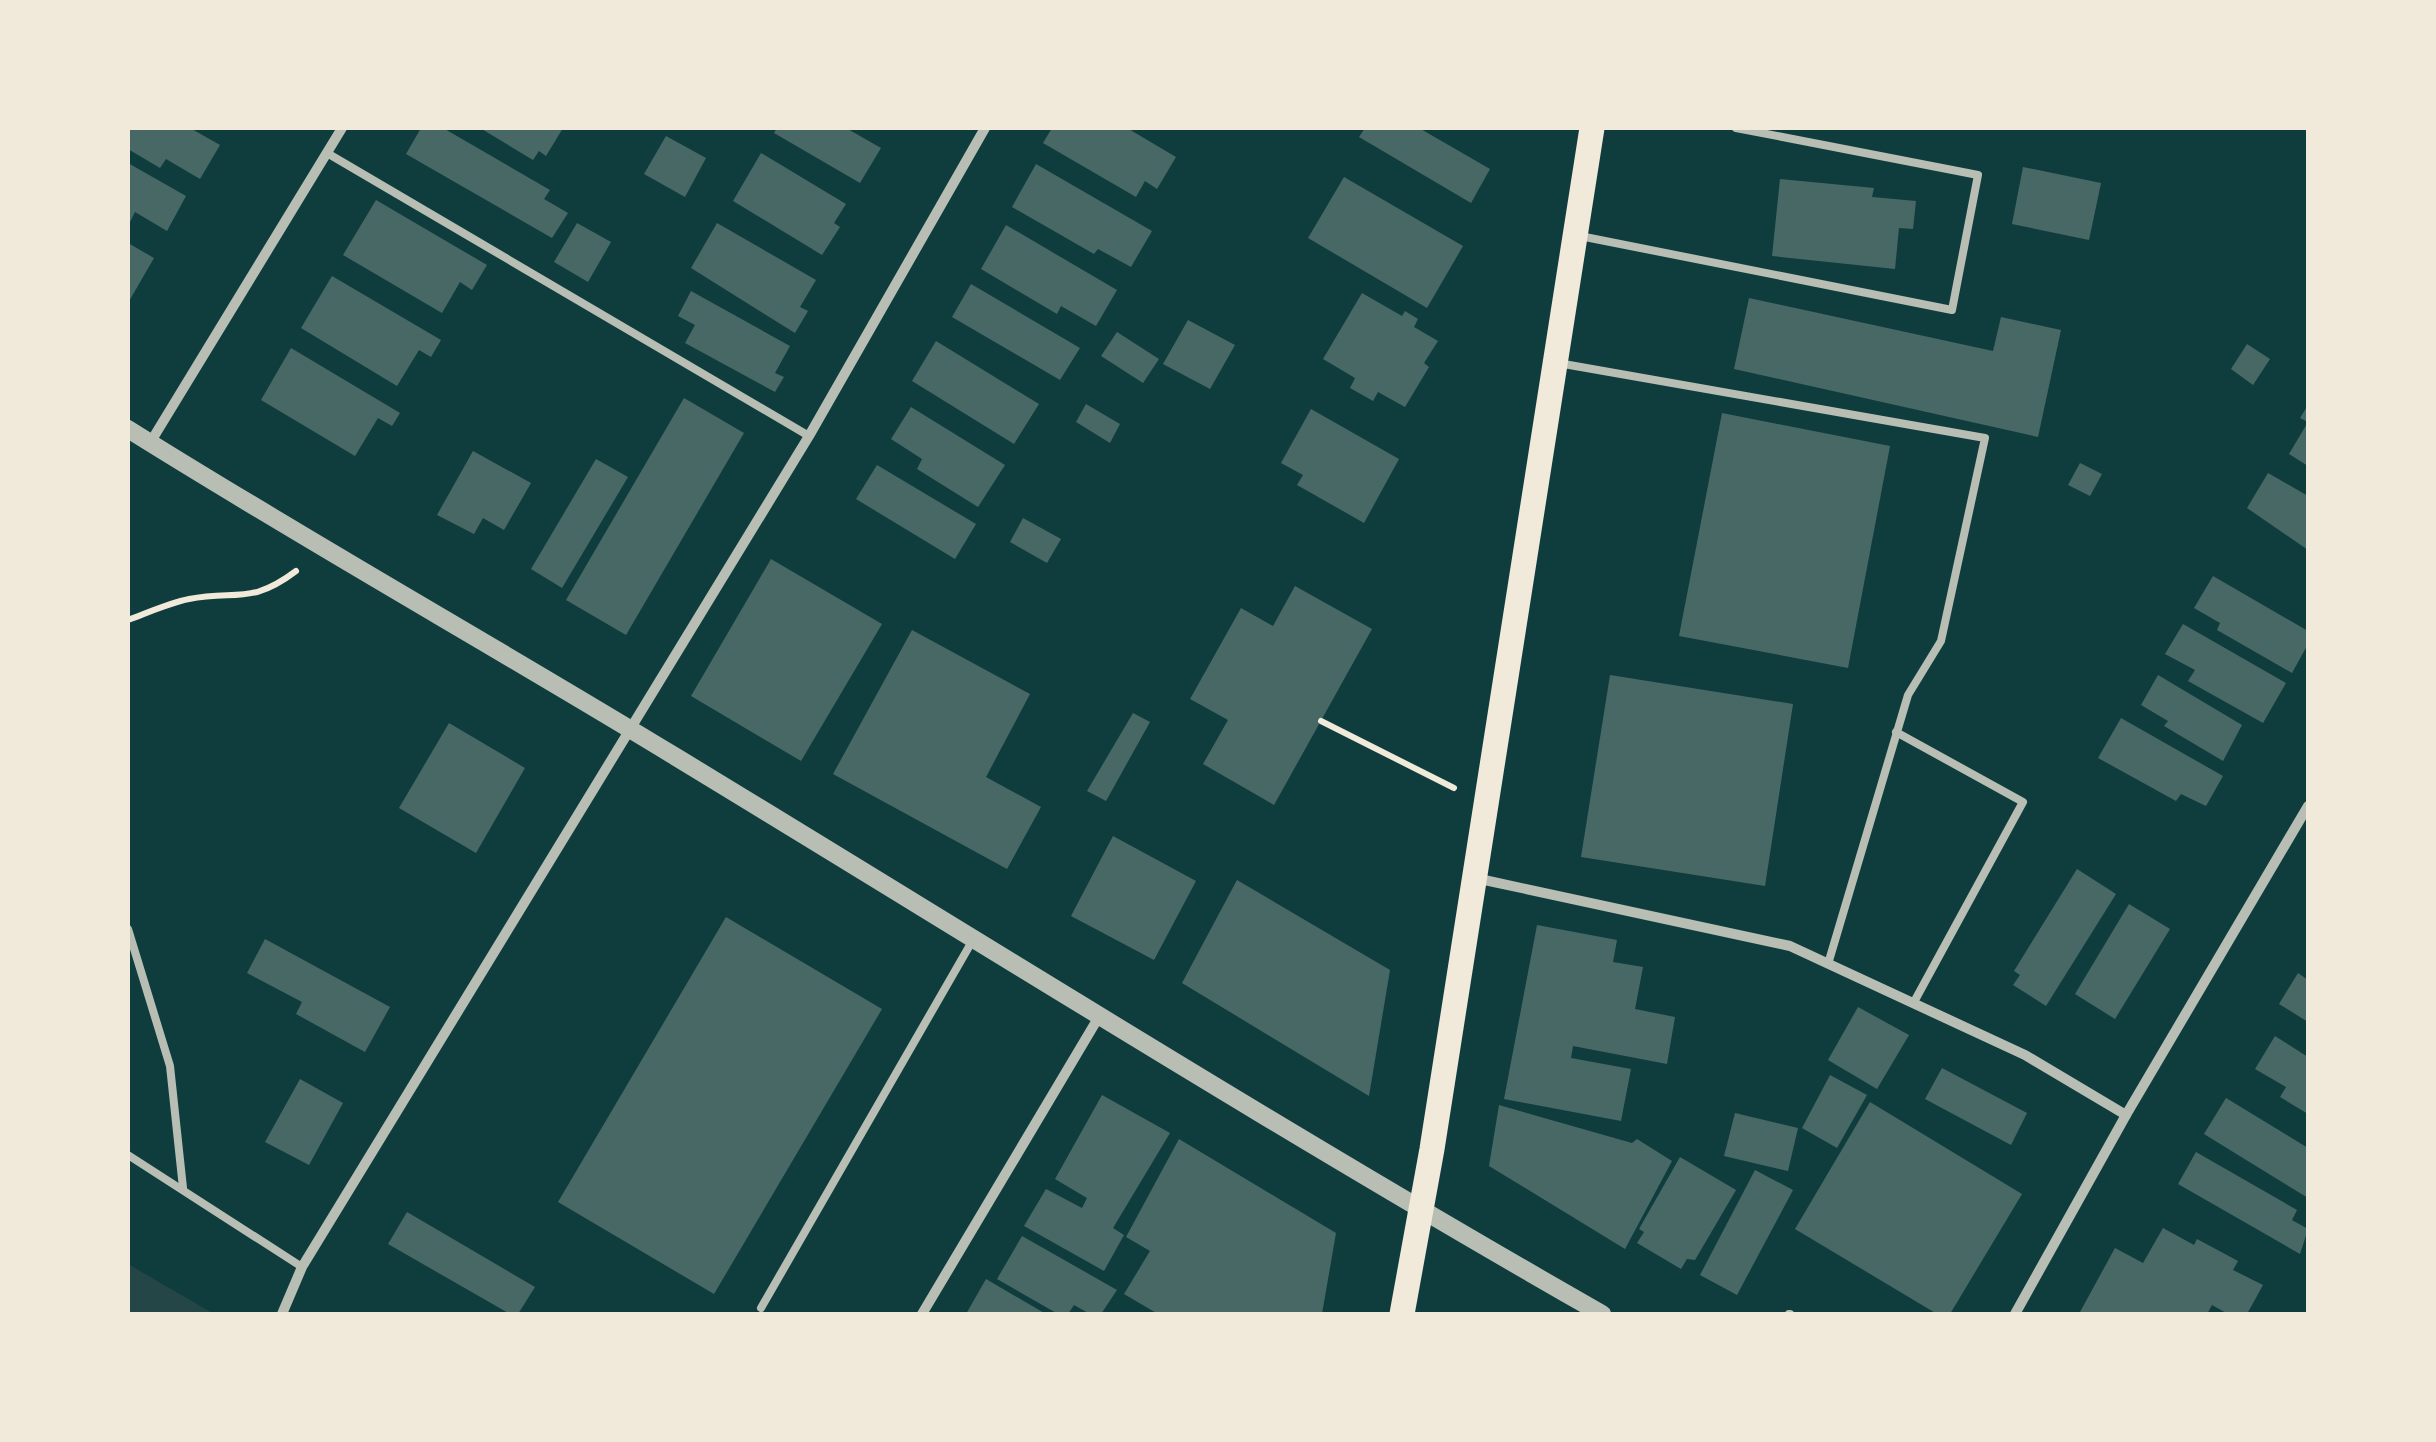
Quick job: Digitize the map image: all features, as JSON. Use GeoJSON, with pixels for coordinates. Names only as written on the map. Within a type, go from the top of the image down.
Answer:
{"type":"FeatureCollection","features":[{"type":"Feature","properties":{"kind":"main road"},"geometry":{"type":"LineString","coordinates":[[1402,1314],[1422,1210],[1592,128]]}},
{"type":"Feature","properties":{"kind":"street"},"geometry":{"type":"LineString","coordinates":[[150,443],[342,128]]}},
{"type":"Feature","properties":{"kind":"street"},"geometry":{"type":"LineString","coordinates":[[282,1314],[302,1267],[809,436],[985,128]]}},
{"type":"Feature","properties":{"kind":"street"},"geometry":{"type":"LineString","coordinates":[[128,429],[323,551],[628,728],[1422,1210],[1602,1314]]}},
{"type":"Feature","properties":{"kind":"street"},"geometry":{"type":"LineString","coordinates":[[2016,1314],[2126,1115],[2308,806]]}},
{"type":"Feature","properties":{"kind":"street"},"geometry":{"type":"LineString","coordinates":[[1475,878],[1790,946],[2026,1055],[2126,1115]]}},
{"type":"Feature","properties":{"kind":"street"},"geometry":{"type":"LineString","coordinates":[[922,1314],[1100,1014]]}},
{"type":"Feature","properties":{"kind":"lane"},"geometry":{"type":"LineString","coordinates":[[1576,235],[1952,310],[1978,175],[1736,128]]}},
{"type":"Feature","properties":{"kind":"lane"},"geometry":{"type":"LineString","coordinates":[[327,153],[809,436]]}},
{"type":"Feature","properties":{"kind":"lane"},"geometry":{"type":"LineString","coordinates":[[1556,362],[1985,438],[1941,641],[1908,694],[1828,964]]}},
{"type":"Feature","properties":{"kind":"lane"},"geometry":{"type":"LineString","coordinates":[[1896,732],[2023,802],[1914,1002]]}},
{"type":"Feature","properties":{"kind":"lane"},"geometry":{"type":"LineString","coordinates":[[128,929],[170,1066],[183,1188]]}},
{"type":"Feature","properties":{"kind":"lane"},"geometry":{"type":"LineString","coordinates":[[761,1308],[974,938]]}},
{"type":"Feature","properties":{"kind":"lane"},"geometry":{"type":"LineString","coordinates":[[128,1155],[302,1267]]}},
{"type":"Feature","properties":{"kind":"path"},"geometry":{"type":"LineString","coordinates":[[128,620],[190,599],[239,598],[272,589],[323,551]]}},
{"type":"Feature","properties":{"kind":"path"},"geometry":{"type":"LineString","coordinates":[[1322,721],[1486,805]]}},
{"type":"Feature","properties":{"kind":"shaded area"},"geometry":{"type":"Polygon","coordinates":[[[128,1264],[214,1314],[128,1314],[128,1264]]]}},
{"type":"Feature","properties":{"kind":"building"},"geometry":{"type":"Polygon","coordinates":[[[128,128],[190,128],[220,145],[200,179],[166,159],[160,168],[128,149],[128,128]]]}},
{"type":"Feature","properties":{"kind":"building"},"geometry":{"type":"Polygon","coordinates":[[[421,128],[443,128],[550,190],[544,199],[568,213],[552,238],[406,154],[421,128]]]}},
{"type":"Feature","properties":{"kind":"building"},"geometry":{"type":"Polygon","coordinates":[[[480,128],[563,128],[546,156],[539,151],[533,160],[480,128]]]}},
{"type":"Feature","properties":{"kind":"building"},"geometry":{"type":"Polygon","coordinates":[[[777,128],[846,128],[881,148],[860,183],[774,133],[777,128]]]}},
{"type":"Feature","properties":{"kind":"building"},"geometry":{"type":"Polygon","coordinates":[[[1052,128],[1127,128],[1176,157],[1157,189],[1145,181],[1136,197],[1043,143],[1052,128]]]}},
{"type":"Feature","properties":{"kind":"building"},"geometry":{"type":"Polygon","coordinates":[[[1365,128],[1419,128],[1490,169],[1471,203],[1359,137],[1365,128]]]}},
{"type":"Feature","properties":{"kind":"building"},"geometry":{"type":"Polygon","coordinates":[[[666,136],[706,158],[685,197],[644,174],[666,136]]]}},
{"type":"Feature","properties":{"kind":"building"},"geometry":{"type":"Polygon","coordinates":[[[761,153],[846,204],[834,223],[840,227],[822,255],[733,201],[761,153]]]}},
{"type":"Feature","properties":{"kind":"building"},"geometry":{"type":"Polygon","coordinates":[[[128,163],[186,196],[167,231],[135,212],[128,226],[128,163]]]}},
{"type":"Feature","properties":{"kind":"building"},"geometry":{"type":"Polygon","coordinates":[[[1036,164],[1152,231],[1131,267],[1098,249],[1094,254],[1012,207],[1036,164]]]}},
{"type":"Feature","properties":{"kind":"building"},"geometry":{"type":"Polygon","coordinates":[[[2023,167],[2101,183],[2089,240],[2012,224],[2023,167]]]}},
{"type":"Feature","properties":{"kind":"building"},"geometry":{"type":"Polygon","coordinates":[[[1344,177],[1463,246],[1427,308],[1308,238],[1344,177]]]}},
{"type":"Feature","properties":{"kind":"building"},"geometry":{"type":"Polygon","coordinates":[[[1780,179],[1874,188],[1872,197],[1916,201],[1913,229],[1899,228],[1895,269],[1772,256],[1780,179]]]}},
{"type":"Feature","properties":{"kind":"building"},"geometry":{"type":"Polygon","coordinates":[[[376,200],[487,265],[472,290],[460,282],[442,313],[343,255],[376,200]]]}},
{"type":"Feature","properties":{"kind":"building"},"geometry":{"type":"Polygon","coordinates":[[[577,223],[611,242],[588,282],[554,262],[577,223]]]}},
{"type":"Feature","properties":{"kind":"building"},"geometry":{"type":"Polygon","coordinates":[[[717,223],[816,280],[800,307],[808,311],[795,333],[691,268],[717,223]]]}},
{"type":"Feature","properties":{"kind":"building"},"geometry":{"type":"Polygon","coordinates":[[[1006,225],[1117,290],[1096,326],[1061,306],[1057,314],[981,269],[1006,225]]]}},
{"type":"Feature","properties":{"kind":"building"},"geometry":{"type":"Polygon","coordinates":[[[128,243],[154,258],[128,303],[128,243]]]}},
{"type":"Feature","properties":{"kind":"building"},"geometry":{"type":"Polygon","coordinates":[[[332,276],[441,340],[431,357],[419,350],[397,386],[301,328],[332,276]]]}},
{"type":"Feature","properties":{"kind":"building"},"geometry":{"type":"Polygon","coordinates":[[[971,284],[1080,348],[1060,380],[952,317],[971,284]]]}},
{"type":"Feature","properties":{"kind":"building"},"geometry":{"type":"Polygon","coordinates":[[[691,291],[790,346],[775,373],[784,377],[775,392],[685,343],[695,325],[678,316],[691,291]]]}},
{"type":"Feature","properties":{"kind":"building"},"geometry":{"type":"Polygon","coordinates":[[[1362,293],[1402,316],[1405,311],[1418,319],[1414,327],[1438,341],[1424,363],[1429,367],[1405,407],[1378,392],[1373,401],[1350,388],[1355,378],[1323,359],[1362,293]]]}},
{"type":"Feature","properties":{"kind":"building"},"geometry":{"type":"Polygon","coordinates":[[[1749,298],[1993,351],[2001,317],[2061,330],[2038,437],[1734,369],[1749,298]]]}},
{"type":"Feature","properties":{"kind":"building"},"geometry":{"type":"Polygon","coordinates":[[[1188,320],[1235,345],[1210,389],[1163,364],[1188,320]]]}},
{"type":"Feature","properties":{"kind":"building"},"geometry":{"type":"Polygon","coordinates":[[[1117,332],[1159,359],[1143,383],[1101,356],[1117,332]]]}},
{"type":"Feature","properties":{"kind":"building"},"geometry":{"type":"Polygon","coordinates":[[[936,341],[1039,404],[1014,444],[912,381],[936,341]]]}},
{"type":"Feature","properties":{"kind":"building"},"geometry":{"type":"Polygon","coordinates":[[[2247,344],[2270,359],[2253,385],[2231,369],[2247,344]]]}},
{"type":"Feature","properties":{"kind":"building"},"geometry":{"type":"Polygon","coordinates":[[[291,348],[400,413],[392,426],[378,418],[355,456],[261,400],[291,348]]]}},
{"type":"Feature","properties":{"kind":"building"},"geometry":{"type":"Polygon","coordinates":[[[684,398],[744,433],[626,635],[566,600],[684,398]]]}},
{"type":"Feature","properties":{"kind":"building"},"geometry":{"type":"Polygon","coordinates":[[[1086,404],[1120,424],[1110,443],[1076,422],[1086,404]]]}},
{"type":"Feature","properties":{"kind":"building"},"geometry":{"type":"Polygon","coordinates":[[[2308,405],[2308,422],[2300,418],[2308,405]]]}},
{"type":"Feature","properties":{"kind":"building"},"geometry":{"type":"Polygon","coordinates":[[[911,407],[1005,465],[978,507],[917,469],[922,459],[891,439],[911,407]]]}},
{"type":"Feature","properties":{"kind":"building"},"geometry":{"type":"Polygon","coordinates":[[[1311,409],[1399,459],[1364,523],[1297,485],[1303,475],[1281,463],[1311,409]]]}},
{"type":"Feature","properties":{"kind":"building"},"geometry":{"type":"Polygon","coordinates":[[[1722,413],[1890,446],[1848,668],[1679,636],[1722,413]]]}},
{"type":"Feature","properties":{"kind":"building"},"geometry":{"type":"Polygon","coordinates":[[[2308,422],[2308,466],[2289,454],[2308,422]]]}},
{"type":"Feature","properties":{"kind":"building"},"geometry":{"type":"Polygon","coordinates":[[[473,451],[531,483],[504,530],[483,518],[474,534],[437,515],[473,451]]]}},
{"type":"Feature","properties":{"kind":"building"},"geometry":{"type":"Polygon","coordinates":[[[596,459],[628,477],[562,588],[531,569],[596,459]]]}},
{"type":"Feature","properties":{"kind":"building"},"geometry":{"type":"Polygon","coordinates":[[[2080,463],[2102,474],[2090,496],[2068,485],[2080,463]]]}},
{"type":"Feature","properties":{"kind":"building"},"geometry":{"type":"Polygon","coordinates":[[[877,465],[976,524],[955,559],[856,499],[877,465]]]}},
{"type":"Feature","properties":{"kind":"building"},"geometry":{"type":"Polygon","coordinates":[[[2268,473],[2308,496],[2308,550],[2247,508],[2268,473]]]}},
{"type":"Feature","properties":{"kind":"building"},"geometry":{"type":"Polygon","coordinates":[[[1023,518],[1061,539],[1047,563],[1010,542],[1023,518]]]}},
{"type":"Feature","properties":{"kind":"building"},"geometry":{"type":"Polygon","coordinates":[[[771,559],[882,624],[801,761],[691,696],[771,559]]]}},
{"type":"Feature","properties":{"kind":"building"},"geometry":{"type":"Polygon","coordinates":[[[2213,576],[2308,631],[2308,644],[2292,673],[2217,630],[2220,623],[2194,608],[2213,576]]]}},
{"type":"Feature","properties":{"kind":"building"},"geometry":{"type":"Polygon","coordinates":[[[1295,586],[1372,629],[1274,805],[1203,764],[1228,720],[1190,699],[1241,608],[1273,626],[1295,586]]]}},
{"type":"Feature","properties":{"kind":"building"},"geometry":{"type":"Polygon","coordinates":[[[2183,624],[2286,683],[2263,723],[2188,681],[2195,670],[2165,654],[2183,624]]]}},
{"type":"Feature","properties":{"kind":"building"},"geometry":{"type":"Polygon","coordinates":[[[912,630],[1030,694],[986,777],[1041,807],[1007,869],[833,774],[912,630]]]}},
{"type":"Feature","properties":{"kind":"building"},"geometry":{"type":"Polygon","coordinates":[[[1610,675],[1793,704],[1765,886],[1581,857],[1610,675]]]}},
{"type":"Feature","properties":{"kind":"building"},"geometry":{"type":"Polygon","coordinates":[[[2158,675],[2242,725],[2223,761],[2164,726],[2168,721],[2141,705],[2158,675]]]}},
{"type":"Feature","properties":{"kind":"building"},"geometry":{"type":"Polygon","coordinates":[[[1133,713],[1150,722],[1106,801],[1087,791],[1133,713]]]}},
{"type":"Feature","properties":{"kind":"building"},"geometry":{"type":"Polygon","coordinates":[[[2121,718],[2223,776],[2206,806],[2181,794],[2176,801],[2098,758],[2121,718]]]}},
{"type":"Feature","properties":{"kind":"building"},"geometry":{"type":"Polygon","coordinates":[[[449,723],[525,768],[476,853],[399,808],[449,723]]]}},
{"type":"Feature","properties":{"kind":"building"},"geometry":{"type":"Polygon","coordinates":[[[1113,836],[1196,881],[1154,960],[1071,916],[1113,836]]]}},
{"type":"Feature","properties":{"kind":"building"},"geometry":{"type":"Polygon","coordinates":[[[2077,869],[2116,894],[2046,1006],[2013,985],[2020,975],[2014,971],[2077,869]]]}},
{"type":"Feature","properties":{"kind":"building"},"geometry":{"type":"Polygon","coordinates":[[[1237,880],[1390,970],[1369,1096],[1182,983],[1237,880]]]}},
{"type":"Feature","properties":{"kind":"building"},"geometry":{"type":"Polygon","coordinates":[[[2129,904],[2170,929],[2115,1019],[2075,994],[2129,904]]]}},
{"type":"Feature","properties":{"kind":"building"},"geometry":{"type":"Polygon","coordinates":[[[726,917],[882,1009],[714,1294],[558,1202],[726,917]]]}},
{"type":"Feature","properties":{"kind":"building"},"geometry":{"type":"Polygon","coordinates":[[[1537,925],[1617,940],[1613,962],[1643,967],[1635,1009],[1675,1017],[1667,1064],[1573,1046],[1571,1058],[1631,1069],[1621,1121],[1504,1099],[1537,925]]]}},
{"type":"Feature","properties":{"kind":"building"},"geometry":{"type":"Polygon","coordinates":[[[265,939],[390,1007],[365,1052],[296,1014],[302,1002],[247,973],[265,939]]]}},
{"type":"Feature","properties":{"kind":"building"},"geometry":{"type":"Polygon","coordinates":[[[2298,973],[2308,980],[2308,1022],[2279,1004],[2298,973]]]}},
{"type":"Feature","properties":{"kind":"building"},"geometry":{"type":"Polygon","coordinates":[[[1858,1007],[1909,1035],[1877,1089],[1828,1060],[1858,1007]]]}},
{"type":"Feature","properties":{"kind":"building"},"geometry":{"type":"Polygon","coordinates":[[[2275,1036],[2308,1057],[2308,1114],[2280,1097],[2286,1087],[2255,1069],[2275,1036]]]}},
{"type":"Feature","properties":{"kind":"building"},"geometry":{"type":"Polygon","coordinates":[[[1942,1068],[2027,1113],[2011,1145],[1925,1099],[1942,1068]]]}},
{"type":"Feature","properties":{"kind":"building"},"geometry":{"type":"Polygon","coordinates":[[[1830,1075],[1867,1095],[1837,1148],[1802,1128],[1830,1075]]]}},
{"type":"Feature","properties":{"kind":"building"},"geometry":{"type":"Polygon","coordinates":[[[300,1079],[343,1103],[309,1165],[265,1142],[300,1079]]]}},
{"type":"Feature","properties":{"kind":"building"},"geometry":{"type":"Polygon","coordinates":[[[1102,1095],[1170,1133],[1113,1228],[1124,1235],[1104,1271],[1024,1226],[1046,1189],[1082,1208],[1087,1198],[1055,1179],[1102,1095]]]}},
{"type":"Feature","properties":{"kind":"building"},"geometry":{"type":"Polygon","coordinates":[[[2226,1098],[2308,1148],[2308,1198],[2204,1134],[2226,1098]]]}},
{"type":"Feature","properties":{"kind":"building"},"geometry":{"type":"Polygon","coordinates":[[[1870,1102],[2022,1194],[1950,1314],[1937,1314],[1795,1229],[1870,1102]]]}},
{"type":"Feature","properties":{"kind":"building"},"geometry":{"type":"Polygon","coordinates":[[[1499,1105],[1632,1143],[1637,1139],[1672,1161],[1625,1249],[1489,1166],[1499,1105]]]}},
{"type":"Feature","properties":{"kind":"building"},"geometry":{"type":"Polygon","coordinates":[[[1735,1113],[1798,1128],[1788,1171],[1724,1156],[1735,1113]]]}},
{"type":"Feature","properties":{"kind":"building"},"geometry":{"type":"Polygon","coordinates":[[[1179,1139],[1336,1233],[1322,1314],[1158,1314],[1124,1294],[1150,1251],[1126,1237],[1179,1139]]]}},
{"type":"Feature","properties":{"kind":"building"},"geometry":{"type":"Polygon","coordinates":[[[2196,1152],[2297,1210],[2292,1220],[2308,1229],[2300,1254],[2178,1184],[2196,1152]]]}},
{"type":"Feature","properties":{"kind":"building"},"geometry":{"type":"Polygon","coordinates":[[[1680,1157],[1736,1190],[1695,1260],[1687,1259],[1681,1269],[1637,1243],[1644,1232],[1639,1229],[1680,1157]]]}},
{"type":"Feature","properties":{"kind":"building"},"geometry":{"type":"Polygon","coordinates":[[[1755,1170],[1793,1190],[1737,1295],[1700,1275],[1755,1170]]]}},
{"type":"Feature","properties":{"kind":"building"},"geometry":{"type":"Polygon","coordinates":[[[407,1212],[535,1287],[518,1314],[510,1314],[388,1244],[407,1212]]]}},
{"type":"Feature","properties":{"kind":"building"},"geometry":{"type":"Polygon","coordinates":[[[2163,1228],[2194,1245],[2197,1239],[2238,1261],[2233,1270],[2263,1285],[2247,1314],[2228,1314],[2212,1305],[2207,1314],[2080,1312],[2115,1248],[2143,1263],[2163,1228]]]}},
{"type":"Feature","properties":{"kind":"building"},"geometry":{"type":"Polygon","coordinates":[[[1022,1236],[1117,1290],[1101,1314],[1090,1314],[1074,1305],[1068,1314],[1058,1314],[997,1279],[1022,1236]]]}},
{"type":"Feature","properties":{"kind":"building"},"geometry":{"type":"Polygon","coordinates":[[[986,1279],[1046,1314],[966,1314],[986,1279]]]}}]}
